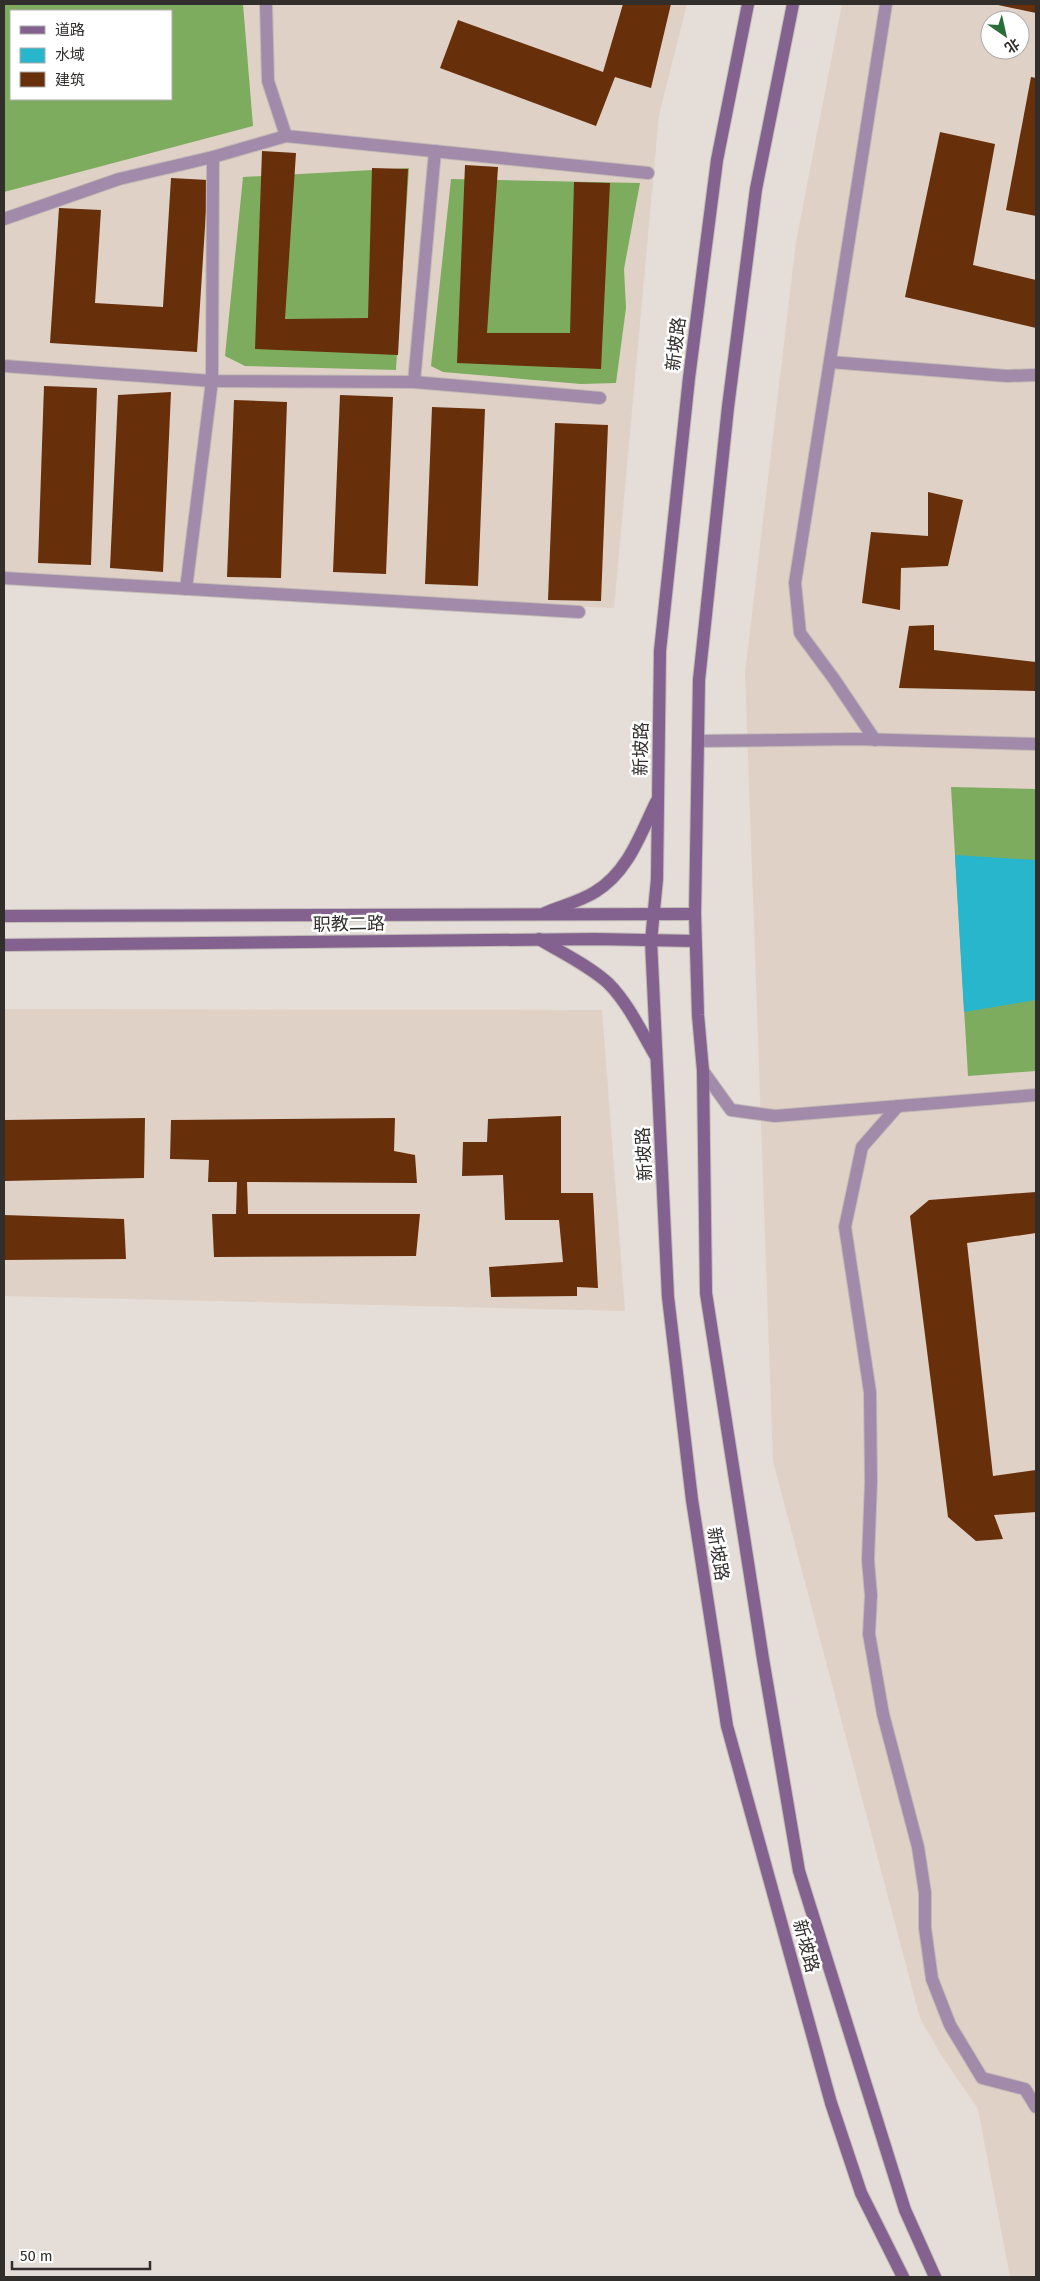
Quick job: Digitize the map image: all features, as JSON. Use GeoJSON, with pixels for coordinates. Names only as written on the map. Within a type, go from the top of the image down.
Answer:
{"type":"FeatureCollection","features":[{"type":"Feature","properties":{"kind":"street"},"geometry":{"type":"LineString","coordinates":[[266,4],[268,81],[286,136]]}},
{"type":"Feature","properties":{"kind":"street","name":"新坡路"},"geometry":{"type":"LineString","coordinates":[[748,4],[716,160],[689,378],[660,651],[657,879],[651,941],[668,1297],[692,1500],[727,1726],[831,2103],[861,2193],[903,2277]]}},
{"type":"Feature","properties":{"kind":"street"},"geometry":{"type":"LineString","coordinates":[[696,941],[699,680],[728,407],[756,189],[793,4]]}},
{"type":"Feature","properties":{"kind":"street"},"geometry":{"type":"LineString","coordinates":[[874,740],[834,679],[800,633],[795,583],[886,4]]}},
{"type":"Feature","properties":{"kind":"street"},"geometry":{"type":"LineString","coordinates":[[4,219],[119,179],[213,157],[286,136],[648,173]]}},
{"type":"Feature","properties":{"kind":"street"},"geometry":{"type":"LineString","coordinates":[[414,382],[435,151]]}},
{"type":"Feature","properties":{"kind":"street"},"geometry":{"type":"LineString","coordinates":[[186,589],[212,381],[213,157]]}},
{"type":"Feature","properties":{"kind":"street"},"geometry":{"type":"LineString","coordinates":[[830,362],[1007,376],[1036,375]]}},
{"type":"Feature","properties":{"kind":"street"},"geometry":{"type":"LineString","coordinates":[[4,366],[212,381],[414,382],[600,398]]}},
{"type":"Feature","properties":{"kind":"street"},"geometry":{"type":"LineString","coordinates":[[4,578],[579,612]]}},
{"type":"Feature","properties":{"kind":"street"},"geometry":{"type":"LineString","coordinates":[[699,740],[874,740],[1036,744]]}},
{"type":"Feature","properties":{"kind":"street"},"geometry":{"type":"LineString","coordinates":[[540,915],[595,893],[614,876],[629,859],[658,797]]}},
{"type":"Feature","properties":{"kind":"street","name":"职教二路"},"geometry":{"type":"LineString","coordinates":[[4,916],[695,914]]}},
{"type":"Feature","properties":{"kind":"street"},"geometry":{"type":"LineString","coordinates":[[539,939],[591,970],[608,984],[622,1000],[656,1057]]}},
{"type":"Feature","properties":{"kind":"street","name":"职教二路"},"geometry":{"type":"LineString","coordinates":[[4,944],[539,939],[696,941]]}},
{"type":"Feature","properties":{"kind":"street","name":"新坡路"},"geometry":{"type":"LineString","coordinates":[[696,941],[703,1071],[706,1293],[763,1659],[799,1871],[906,2210],[935,2277]]}},
{"type":"Feature","properties":{"kind":"street"},"geometry":{"type":"LineString","coordinates":[[703,1071],[731,1110],[775,1116],[1036,1095]]}},
{"type":"Feature","properties":{"kind":"street"},"geometry":{"type":"LineString","coordinates":[[898,1106],[862,1147],[845,1227],[870,1392],[871,1482],[868,1560],[871,1595],[869,1634],[883,1714],[918,1847],[925,1893],[926,1928],[932,1979],[950,2025],[982,2078],[1025,2089],[1036,2107]]}},
{"type":"Feature","properties":{"kind":"shaded area"},"geometry":{"type":"Polygon","coordinates":[[[4,4],[687,4],[659,115],[614,608],[4,583],[4,4]]]}},
{"type":"Feature","properties":{"kind":"shaded area"},"geometry":{"type":"Polygon","coordinates":[[[842,4],[1036,4],[1036,2277],[1010,2277],[978,2109],[940,2053],[920,2018],[773,1461],[745,673],[796,242],[842,4]]]}},
{"type":"Feature","properties":{"kind":"shaded area"},"geometry":{"type":"Polygon","coordinates":[[[4,1009],[602,1010],[625,1311],[4,1296],[4,1009]]]}},
{"type":"Feature","properties":{"kind":"green space"},"geometry":{"type":"Polygon","coordinates":[[[4,4],[243,4],[253,126],[4,192],[4,4]]]}},
{"type":"Feature","properties":{"kind":"green space"},"geometry":{"type":"Polygon","coordinates":[[[409,168],[396,370],[245,366],[225,356],[243,177],[409,168]]]}},
{"type":"Feature","properties":{"kind":"green space"},"geometry":{"type":"Polygon","coordinates":[[[451,179],[640,183],[624,269],[626,308],[616,383],[581,384],[443,372],[431,366],[451,179]]]}},
{"type":"Feature","properties":{"kind":"green space"},"geometry":{"type":"Polygon","coordinates":[[[951,787],[1036,789],[1036,1071],[968,1076],[951,787]]]}},
{"type":"Feature","properties":{"kind":"water"},"geometry":{"type":"Polygon","coordinates":[[[955,855],[1036,860],[1036,1000],[964,1012],[955,855]]]}},
{"type":"Feature","properties":{"kind":"building"},"geometry":{"type":"Polygon","coordinates":[[[623,4],[671,4],[651,88],[615,77],[596,126],[440,68],[458,20],[603,72],[623,4]]]}},
{"type":"Feature","properties":{"kind":"building"},"geometry":{"type":"Polygon","coordinates":[[[998,4],[1036,4],[1036,13],[1030,12],[1030,10],[1022,10],[998,4]]]}},
{"type":"Feature","properties":{"kind":"building"},"geometry":{"type":"Polygon","coordinates":[[[1031,77],[1036,78],[1036,216],[1006,210],[1031,77]]]}},
{"type":"Feature","properties":{"kind":"building"},"geometry":{"type":"Polygon","coordinates":[[[940,132],[995,144],[973,265],[1036,280],[1036,328],[905,297],[940,132]]]}},
{"type":"Feature","properties":{"kind":"building"},"geometry":{"type":"Polygon","coordinates":[[[262,151],[296,153],[285,319],[368,318],[372,168],[408,169],[398,355],[255,349],[262,151]]]}},
{"type":"Feature","properties":{"kind":"building"},"geometry":{"type":"Polygon","coordinates":[[[465,165],[498,167],[487,333],[570,333],[574,182],[610,183],[601,369],[457,363],[465,165]]]}},
{"type":"Feature","properties":{"kind":"building"},"geometry":{"type":"Polygon","coordinates":[[[171,178],[208,180],[197,352],[50,343],[59,208],[101,210],[95,303],[163,307],[171,178]]]}},
{"type":"Feature","properties":{"kind":"building"},"geometry":{"type":"Polygon","coordinates":[[[44,386],[97,388],[91,565],[38,563],[44,386]]]}},
{"type":"Feature","properties":{"kind":"building"},"geometry":{"type":"Polygon","coordinates":[[[171,392],[163,572],[110,568],[118,395],[171,392]]]}},
{"type":"Feature","properties":{"kind":"building"},"geometry":{"type":"Polygon","coordinates":[[[340,395],[393,397],[386,574],[333,572],[340,395]]]}},
{"type":"Feature","properties":{"kind":"building"},"geometry":{"type":"Polygon","coordinates":[[[234,400],[287,402],[281,578],[227,577],[234,400]]]}},
{"type":"Feature","properties":{"kind":"building"},"geometry":{"type":"Polygon","coordinates":[[[432,407],[485,409],[478,586],[425,584],[432,407]]]}},
{"type":"Feature","properties":{"kind":"building"},"geometry":{"type":"Polygon","coordinates":[[[555,423],[608,425],[601,601],[548,600],[555,423]]]}},
{"type":"Feature","properties":{"kind":"building"},"geometry":{"type":"Polygon","coordinates":[[[928,492],[963,500],[948,566],[901,568],[900,610],[862,603],[871,532],[928,536],[928,492]]]}},
{"type":"Feature","properties":{"kind":"building"},"geometry":{"type":"Polygon","coordinates":[[[934,625],[934,650],[1036,662],[1036,691],[899,688],[909,626],[934,625]]]}},
{"type":"Feature","properties":{"kind":"building"},"geometry":{"type":"Polygon","coordinates":[[[561,1116],[561,1193],[593,1193],[598,1288],[577,1287],[577,1296],[491,1297],[489,1267],[563,1262],[559,1220],[505,1220],[503,1175],[462,1176],[463,1142],[487,1142],[488,1119],[561,1116]]]}},
{"type":"Feature","properties":{"kind":"building"},"geometry":{"type":"Polygon","coordinates":[[[145,1118],[144,1178],[4,1181],[4,1120],[145,1118]]]}},
{"type":"Feature","properties":{"kind":"building"},"geometry":{"type":"Polygon","coordinates":[[[395,1118],[394,1151],[415,1155],[417,1183],[247,1182],[248,1214],[420,1214],[416,1256],[214,1257],[212,1214],[236,1214],[237,1182],[208,1182],[209,1160],[170,1159],[171,1120],[395,1118]]]}},
{"type":"Feature","properties":{"kind":"building"},"geometry":{"type":"Polygon","coordinates":[[[1036,1192],[1036,1233],[967,1243],[993,1476],[1036,1470],[1036,1512],[994,1515],[1003,1539],[976,1541],[948,1517],[910,1216],[929,1200],[1036,1192]]]}},
{"type":"Feature","properties":{"kind":"building"},"geometry":{"type":"Polygon","coordinates":[[[4,1215],[124,1219],[126,1259],[4,1260],[4,1215]]]}}]}
